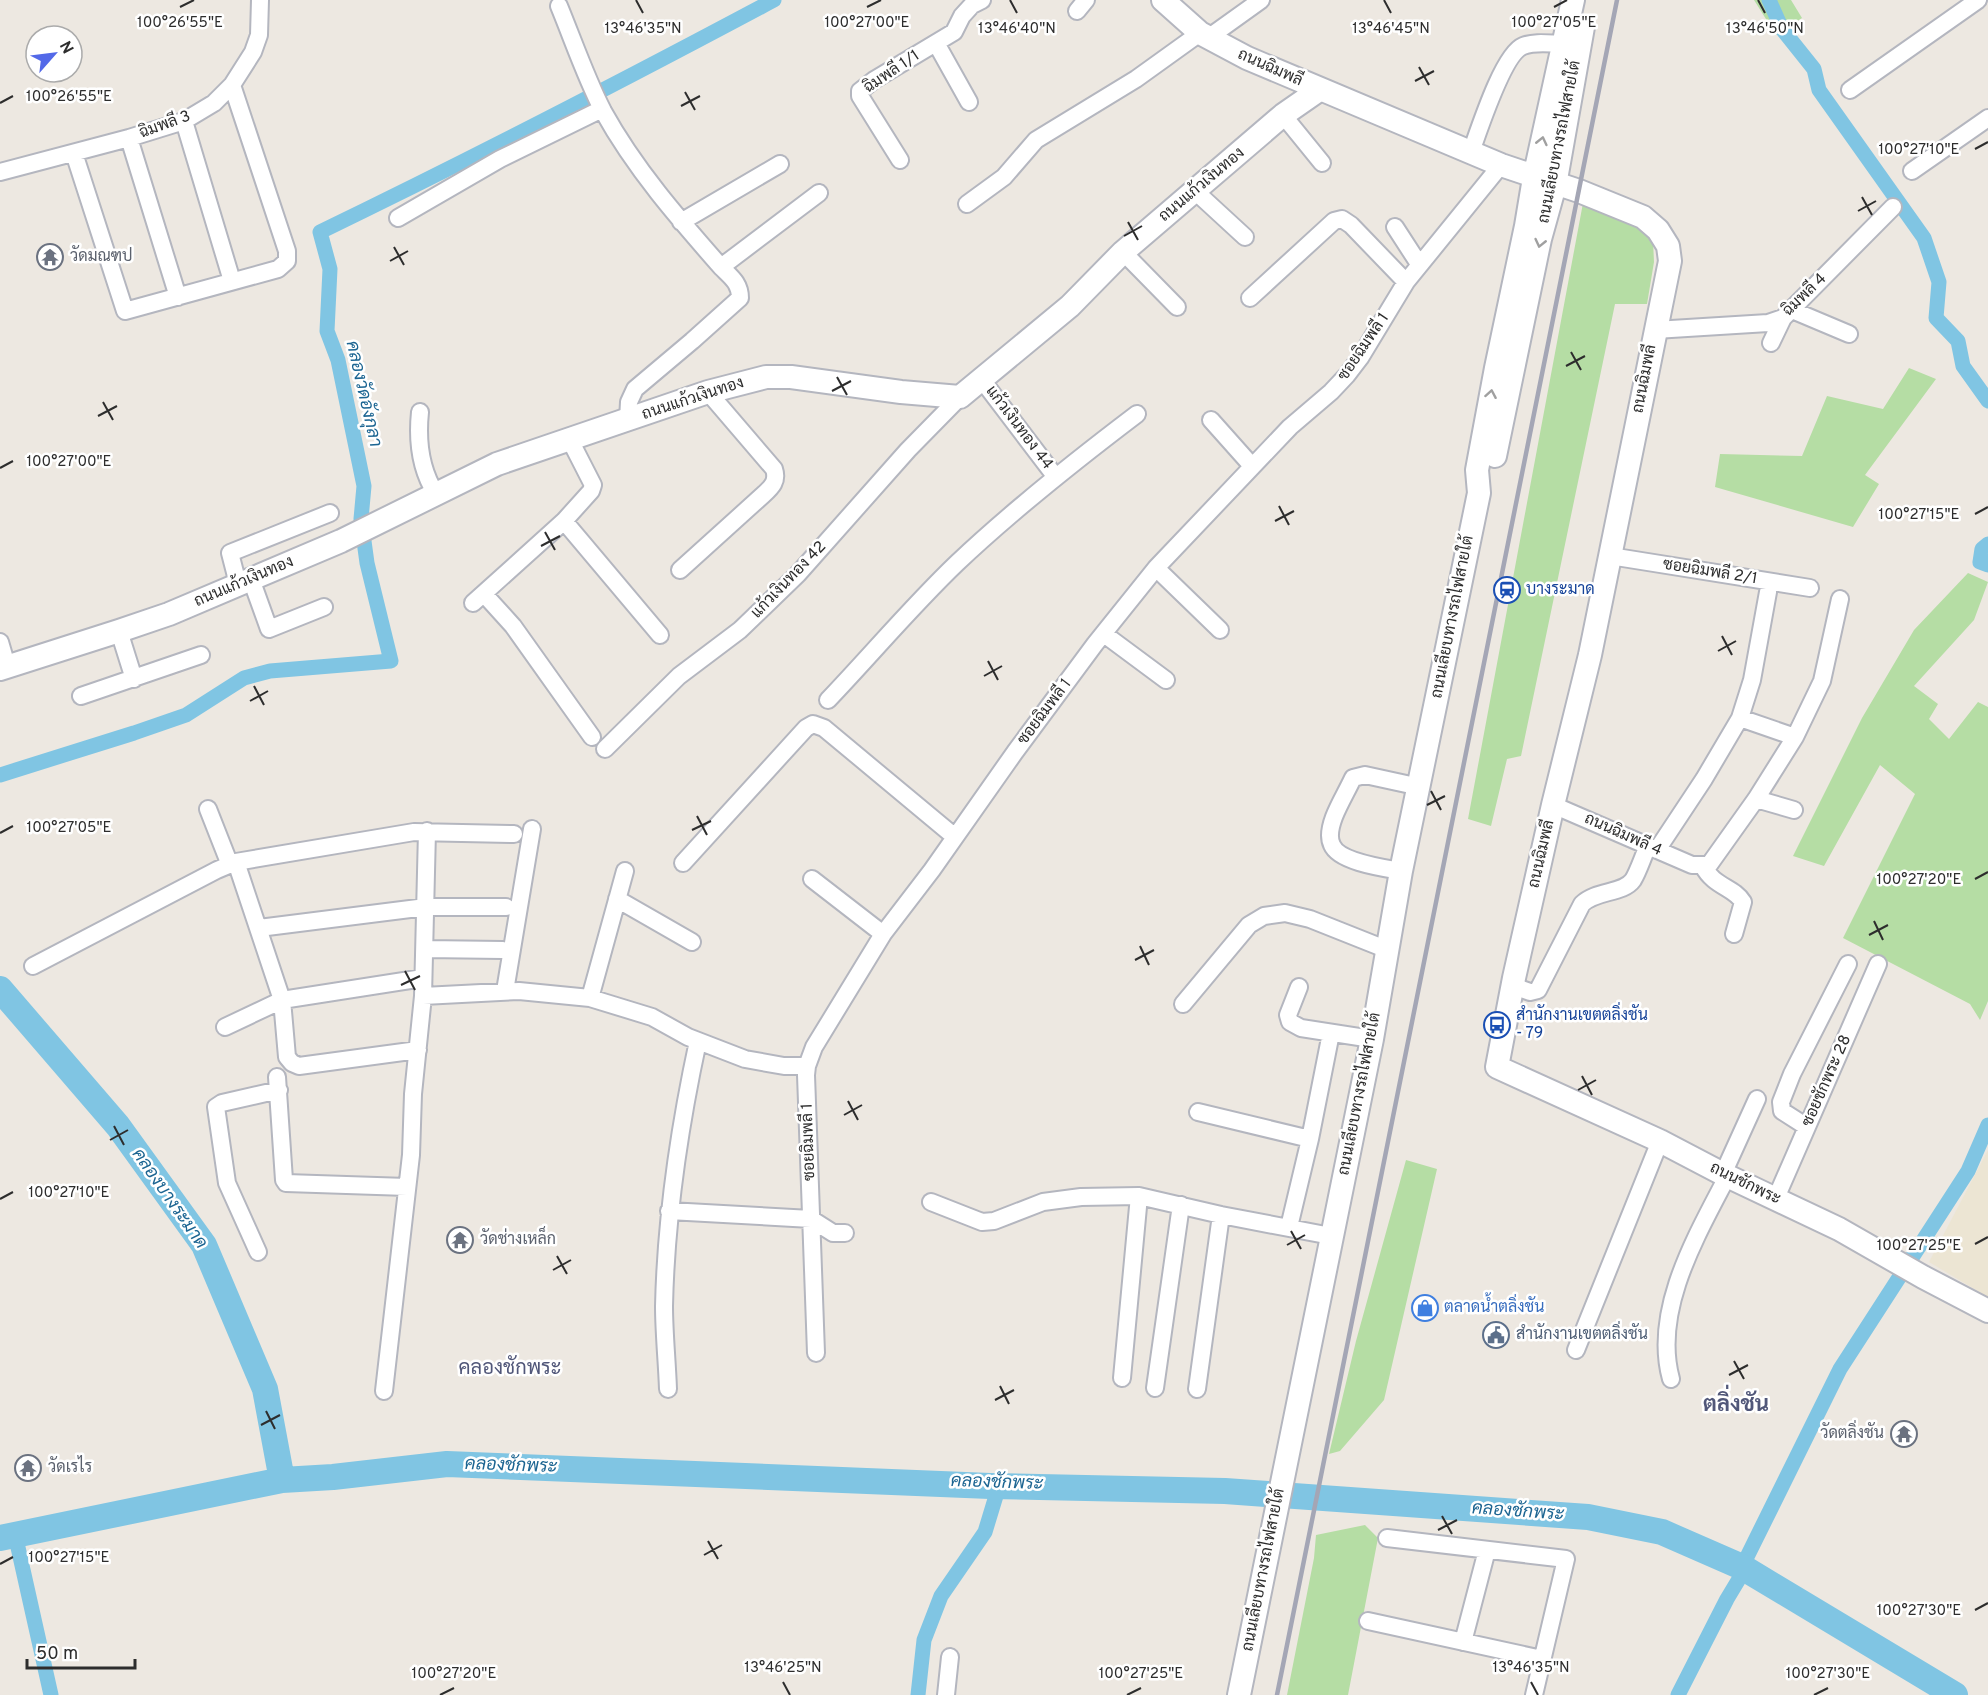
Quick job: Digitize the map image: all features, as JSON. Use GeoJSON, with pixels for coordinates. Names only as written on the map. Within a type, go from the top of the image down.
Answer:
{"type":"FeatureCollection","features":[{"type":"Feature","properties":{"kind":"street","name":"ฉิมพลี 3"},"geometry":{"type":"LineString","coordinates":[[0,172],[184,121],[214,104],[232,85],[253,52],[259,35],[260,0]]}},
{"type":"Feature","properties":{"kind":"street","name":"ฉิมพลี 1/1"},"geometry":{"type":"LineString","coordinates":[[900,160],[860,96],[860,91],[874,80],[954,32],[962,16],[972,5],[982,0]]}},
{"type":"Feature","properties":{"kind":"street","name":"ถนนฉิมพลี"},"geometry":{"type":"LineString","coordinates":[[1163,0],[1204,36],[1247,58],[1471,153],[1534,178],[1579,191],[1643,217],[1658,230],[1668,246],[1670,261],[1654,330],[1590,656],[1553,805],[1497,1067]]}},
{"type":"Feature","properties":{"kind":"street"},"geometry":{"type":"LineString","coordinates":[[967,204],[1004,177],[1036,140],[1261,0]]}},
{"type":"Feature","properties":{"kind":"street","name":"ถนนเลียบทางรถไฟสายใต้"},"geometry":{"type":"LineString","coordinates":[[1239,1695],[1372,1039],[1401,871],[1479,493],[1477,470],[1496,368],[1573,0]]}},
{"type":"Feature","properties":{"kind":"street","name":"ถนนเลียบทางรถไฟสายใต้"},"geometry":{"type":"LineString","coordinates":[[1479,493],[1488,481],[1498,444],[1540,239],[1556,185],[1588,0]]}},
{"type":"Feature","properties":{"kind":"street"},"geometry":{"type":"LineString","coordinates":[[1850,90],[1978,0]]}},
{"type":"Feature","properties":{"kind":"street"},"geometry":{"type":"LineString","coordinates":[[559,6],[598,99],[634,163],[681,222],[739,287],[740,298],[635,389],[628,402],[628,420]]}},
{"type":"Feature","properties":{"kind":"street"},"geometry":{"type":"LineString","coordinates":[[936,43],[969,102]]}},
{"type":"Feature","properties":{"kind":"street"},"geometry":{"type":"LineString","coordinates":[[1471,153],[1501,74],[1517,49],[1530,44],[1564,44]]}},
{"type":"Feature","properties":{"kind":"street"},"geometry":{"type":"LineString","coordinates":[[74,153],[123,309],[127,312],[278,269],[287,261],[287,251],[232,85]]}},
{"type":"Feature","properties":{"kind":"street","name":"ถนนแก้วเงินทอง"},"geometry":{"type":"LineString","coordinates":[[3,668],[169,614],[360,532],[497,464],[570,441],[708,392],[766,377],[791,377],[901,392],[960,397],[1070,306],[1123,252],[1283,115],[1319,90]]}},
{"type":"Feature","properties":{"kind":"street"},"geometry":{"type":"LineString","coordinates":[[398,218],[501,159],[598,99]]}},
{"type":"Feature","properties":{"kind":"street"},"geometry":{"type":"LineString","coordinates":[[1283,115],[1322,163]]}},
{"type":"Feature","properties":{"kind":"street"},"geometry":{"type":"LineString","coordinates":[[1912,171],[1988,118]]}},
{"type":"Feature","properties":{"kind":"street"},"geometry":{"type":"LineString","coordinates":[[184,121],[232,281]]}},
{"type":"Feature","properties":{"kind":"street"},"geometry":{"type":"LineString","coordinates":[[129,138],[178,297]]}},
{"type":"Feature","properties":{"kind":"street"},"geometry":{"type":"LineString","coordinates":[[681,222],[780,164]]}},
{"type":"Feature","properties":{"kind":"street","name":"ซอยฉิมพลี 1"},"geometry":{"type":"LineString","coordinates":[[816,1353],[807,1066],[814,1047],[883,934],[1104,634],[1156,568],[1290,427],[1347,375],[1419,264],[1501,165]]}},
{"type":"Feature","properties":{"kind":"street"},"geometry":{"type":"LineString","coordinates":[[1195,191],[1245,237]]}},
{"type":"Feature","properties":{"kind":"street"},"geometry":{"type":"LineString","coordinates":[[721,267],[819,193]]}},
{"type":"Feature","properties":{"kind":"street","name":"ฉิมพลี 4"},"geometry":{"type":"LineString","coordinates":[[1654,330],[1768,323],[1787,314],[1893,207]]}},
{"type":"Feature","properties":{"kind":"street"},"geometry":{"type":"LineString","coordinates":[[1250,298],[1334,221],[1342,219],[1351,225],[1406,282]]}},
{"type":"Feature","properties":{"kind":"street"},"geometry":{"type":"LineString","coordinates":[[1395,227],[1419,264]]}},
{"type":"Feature","properties":{"kind":"street"},"geometry":{"type":"LineString","coordinates":[[1123,252],[1177,307]]}},
{"type":"Feature","properties":{"kind":"street"},"geometry":{"type":"LineString","coordinates":[[1771,343],[1787,314],[1850,334]]}},
{"type":"Feature","properties":{"kind":"street","name":"แก้วเงินทอง 44"},"geometry":{"type":"LineString","coordinates":[[982,380],[1055,476]]}},
{"type":"Feature","properties":{"kind":"street"},"geometry":{"type":"LineString","coordinates":[[680,570],[763,495],[774,484],[776,476],[774,469],[708,392]]}},
{"type":"Feature","properties":{"kind":"street","name":"แก้วเงินทอง 42"},"geometry":{"type":"LineString","coordinates":[[605,748],[679,676],[740,630],[798,574],[909,450],[960,397]]}},
{"type":"Feature","properties":{"kind":"street"},"geometry":{"type":"LineString","coordinates":[[420,412],[418,431],[420,455],[431,487],[436,494]]}},
{"type":"Feature","properties":{"kind":"street"},"geometry":{"type":"LineString","coordinates":[[828,700],[955,566],[1055,476],[1137,414]]}},
{"type":"Feature","properties":{"kind":"street"},"geometry":{"type":"LineString","coordinates":[[1211,420],[1252,466]]}},
{"type":"Feature","properties":{"kind":"street"},"geometry":{"type":"LineString","coordinates":[[570,441],[593,485],[586,497],[564,521],[478,598],[513,626],[592,736]]}},
{"type":"Feature","properties":{"kind":"street"},"geometry":{"type":"LineString","coordinates":[[324,607],[269,629],[230,552],[330,513]]}},
{"type":"Feature","properties":{"kind":"street"},"geometry":{"type":"LineString","coordinates":[[564,521],[660,635]]}},
{"type":"Feature","properties":{"kind":"street","name":"ซอยฉิมพลี 2/1"},"geometry":{"type":"LineString","coordinates":[[1610,556],[1810,588]]}},
{"type":"Feature","properties":{"kind":"street"},"geometry":{"type":"LineString","coordinates":[[1156,568],[1220,630]]}},
{"type":"Feature","properties":{"kind":"street"},"geometry":{"type":"LineString","coordinates":[[1513,986],[1530,993],[1538,990],[1582,904],[1588,898],[1626,886],[1632,881],[1653,848],[1704,779],[1740,718],[1752,680],[1768,592]]}},
{"type":"Feature","properties":{"kind":"street"},"geometry":{"type":"LineString","coordinates":[[1697,866],[1709,865],[1717,856],[1796,737],[1822,681],[1840,599]]}},
{"type":"Feature","properties":{"kind":"street"},"geometry":{"type":"LineString","coordinates":[[119,632],[134,679]]}},
{"type":"Feature","properties":{"kind":"street"},"geometry":{"type":"LineString","coordinates":[[1104,634],[1166,680]]}},
{"type":"Feature","properties":{"kind":"street"},"geometry":{"type":"LineString","coordinates":[[0,642],[3,668]]}},
{"type":"Feature","properties":{"kind":"street"},"geometry":{"type":"LineString","coordinates":[[81,696],[201,655]]}},
{"type":"Feature","properties":{"kind":"street"},"geometry":{"type":"LineString","coordinates":[[1740,718],[1796,737]]}},
{"type":"Feature","properties":{"kind":"street"},"geometry":{"type":"LineString","coordinates":[[683,863],[806,728],[813,724],[824,728],[955,837]]}},
{"type":"Feature","properties":{"kind":"street"},"geometry":{"type":"LineString","coordinates":[[1401,871],[1348,858],[1335,850],[1330,836],[1334,816],[1353,778],[1365,775],[1420,787]]}},
{"type":"Feature","properties":{"kind":"street"},"geometry":{"type":"LineString","coordinates":[[1756,799],[1794,810]]}},
{"type":"Feature","properties":{"kind":"street","name":"ถนนฉิมพลี 4"},"geometry":{"type":"LineString","coordinates":[[1553,805],[1697,866]]}},
{"type":"Feature","properties":{"kind":"street"},"geometry":{"type":"LineString","coordinates":[[208,810],[259,928],[282,1000],[287,1057],[292,1063],[299,1066],[418,1050]]}},
{"type":"Feature","properties":{"kind":"street"},"geometry":{"type":"LineString","coordinates":[[505,991],[531,829]]}},
{"type":"Feature","properties":{"kind":"street"},"geometry":{"type":"LineString","coordinates":[[384,1391],[407,1187],[423,996],[427,831]]}},
{"type":"Feature","properties":{"kind":"street"},"geometry":{"type":"LineString","coordinates":[[33,966],[233,864],[427,831],[514,834]]}},
{"type":"Feature","properties":{"kind":"street"},"geometry":{"type":"LineString","coordinates":[[1697,866],[1713,880],[1739,896],[1743,902],[1734,934]]}},
{"type":"Feature","properties":{"kind":"street"},"geometry":{"type":"LineString","coordinates":[[590,998],[624,871]]}},
{"type":"Feature","properties":{"kind":"street"},"geometry":{"type":"LineString","coordinates":[[812,879],[883,934]]}},
{"type":"Feature","properties":{"kind":"street"},"geometry":{"type":"LineString","coordinates":[[617,899],[692,942]]}},
{"type":"Feature","properties":{"kind":"street"},"geometry":{"type":"LineString","coordinates":[[259,928],[426,907],[506,907]]}},
{"type":"Feature","properties":{"kind":"street"},"geometry":{"type":"LineString","coordinates":[[1183,1004],[1249,925],[1264,916],[1286,913],[1310,919],[1388,950]]}},
{"type":"Feature","properties":{"kind":"street"},"geometry":{"type":"LineString","coordinates":[[425,949],[503,950]]}},
{"type":"Feature","properties":{"kind":"street"},"geometry":{"type":"LineString","coordinates":[[1807,1127],[1782,1111],[1781,1102],[1792,1074],[1848,964]]}},
{"type":"Feature","properties":{"kind":"street","name":"ซอยชักพระ 28"},"geometry":{"type":"LineString","coordinates":[[1776,1198],[1878,964]]}},
{"type":"Feature","properties":{"kind":"street"},"geometry":{"type":"LineString","coordinates":[[225,1027],[282,1000],[423,978]]}},
{"type":"Feature","properties":{"kind":"street"},"geometry":{"type":"LineString","coordinates":[[1299,987],[1288,1015],[1290,1023],[1301,1028],[1372,1039]]}},
{"type":"Feature","properties":{"kind":"street"},"geometry":{"type":"LineString","coordinates":[[423,996],[505,991],[590,998],[652,1017],[698,1041],[745,1059],[784,1066],[807,1066]]}},
{"type":"Feature","properties":{"kind":"street"},"geometry":{"type":"LineString","coordinates":[[1289,1227],[1310,1139],[1331,1033]]}},
{"type":"Feature","properties":{"kind":"street"},"geometry":{"type":"LineString","coordinates":[[668,1389],[664,1308],[669,1211],[677,1146],[698,1041]]}},
{"type":"Feature","properties":{"kind":"street","name":"ถนนชักพระ"},"geometry":{"type":"LineString","coordinates":[[1497,1067],[1660,1141],[1839,1229],[1988,1311]]}},
{"type":"Feature","properties":{"kind":"street"},"geometry":{"type":"LineString","coordinates":[[258,1252],[227,1183],[216,1107],[220,1104],[278,1083],[282,1159],[286,1183],[407,1187]]}},
{"type":"Feature","properties":{"kind":"street"},"geometry":{"type":"LineString","coordinates":[[1671,1379],[1666,1351],[1669,1317],[1690,1250],[1726,1175],[1757,1099]]}},
{"type":"Feature","properties":{"kind":"street"},"geometry":{"type":"LineString","coordinates":[[1198,1112],[1310,1139]]}},
{"type":"Feature","properties":{"kind":"street"},"geometry":{"type":"LineString","coordinates":[[1576,1350],[1660,1141]]}},
{"type":"Feature","properties":{"kind":"street"},"geometry":{"type":"LineString","coordinates":[[931,1203],[982,1222],[994,1221],[1043,1202],[1081,1197],[1139,1196],[1221,1215],[1289,1227],[1331,1239]]}},
{"type":"Feature","properties":{"kind":"street"},"geometry":{"type":"LineString","coordinates":[[1122,1378],[1139,1196]]}},
{"type":"Feature","properties":{"kind":"street"},"geometry":{"type":"LineString","coordinates":[[1155,1388],[1181,1205]]}},
{"type":"Feature","properties":{"kind":"street"},"geometry":{"type":"LineString","coordinates":[[669,1211],[811,1219],[833,1233],[845,1233]]}},
{"type":"Feature","properties":{"kind":"street"},"geometry":{"type":"LineString","coordinates":[[1197,1389],[1221,1215]]}},
{"type":"Feature","properties":{"kind":"street"},"geometry":{"type":"LineString","coordinates":[[1387,1538],[1566,1559],[1534,1695]]}},
{"type":"Feature","properties":{"kind":"street"},"geometry":{"type":"LineString","coordinates":[[1463,1642],[1486,1550]]}},
{"type":"Feature","properties":{"kind":"street"},"geometry":{"type":"LineString","coordinates":[[1368,1621],[1542,1659]]}},
{"type":"Feature","properties":{"kind":"street"},"geometry":{"type":"LineString","coordinates":[[946,1695],[950,1657]]}},
{"type":"Feature","properties":{"kind":"shaded area"},"geometry":{"type":"Polygon","coordinates":[[[1988,1150],[1988,1297],[1929,1262],[1988,1150]]]}},
{"type":"Feature","properties":{"kind":"green space"},"geometry":{"type":"Polygon","coordinates":[[[1754,0],[1791,0],[1802,18],[1776,35],[1754,0]]]}},
{"type":"Feature","properties":{"kind":"green space"},"geometry":{"type":"Polygon","coordinates":[[[1583,203],[1622,217],[1653,240],[1654,262],[1647,304],[1615,304],[1521,756],[1507,759],[1491,826],[1468,819],[1583,203]]]}},
{"type":"Feature","properties":{"kind":"green space"},"geometry":{"type":"Polygon","coordinates":[[[1909,368],[1936,379],[1865,475],[1879,484],[1853,527],[1715,487],[1720,454],[1802,456],[1827,396],[1883,409],[1909,368]]]}},
{"type":"Feature","properties":{"kind":"green space"},"geometry":{"type":"Polygon","coordinates":[[[1968,573],[1988,582],[1974,620],[1914,686],[1938,704],[1929,719],[1949,739],[1978,702],[1988,707],[1988,1001],[1980,1020],[1970,1004],[1843,938],[1915,794],[1880,765],[1824,866],[1793,856],[1862,718],[1914,630],[1968,573]]]}},
{"type":"Feature","properties":{"kind":"green space"},"geometry":{"type":"Polygon","coordinates":[[[1406,1160],[1437,1169],[1384,1400],[1340,1451],[1329,1454],[1356,1341],[1406,1160]]]}},
{"type":"Feature","properties":{"kind":"green space"},"geometry":{"type":"Polygon","coordinates":[[[1365,1525],[1378,1538],[1348,1695],[1287,1695],[1314,1558],[1316,1535],[1365,1525]]]}},
{"type":"Feature","properties":{"kind":"waterway","name":"คลองวัดอังกุลา"},"geometry":{"type":"LineString","coordinates":[[0,775],[186,715],[244,678],[270,671],[391,661],[367,563],[361,519],[364,486],[338,360],[327,331],[330,269],[320,232],[548,118],[774,0]]}},
{"type":"Feature","properties":{"kind":"waterway"},"geometry":{"type":"LineString","coordinates":[[1769,0],[1782,29],[1814,69],[1819,90],[1924,238],[1939,282],[1936,318],[1958,341],[1963,366],[1988,401]]}},
{"type":"Feature","properties":{"kind":"waterway"},"geometry":{"type":"LineString","coordinates":[[1988,544],[1982,549],[1980,562],[1988,565]]}},
{"type":"Feature","properties":{"kind":"waterway","name":"คลองบางระมาด"},"geometry":{"type":"LineString","coordinates":[[0,989],[118,1126],[204,1245],[265,1389],[282,1480]]}},
{"type":"Feature","properties":{"kind":"waterway"},"geometry":{"type":"LineString","coordinates":[[1742,1567],[1840,1369],[1968,1171],[1988,1125]]}},
{"type":"Feature","properties":{"kind":"waterway","name":"คลองชักพระ"},"geometry":{"type":"LineString","coordinates":[[0,1538],[282,1480],[333,1477],[447,1464],[990,1486],[1225,1491],[1588,1517],[1662,1532],[1742,1567],[1955,1695]]}},
{"type":"Feature","properties":{"kind":"waterway"},"geometry":{"type":"LineString","coordinates":[[918,1695],[924,1640],[941,1596],[985,1532],[999,1486]]}},
{"type":"Feature","properties":{"kind":"waterway"},"geometry":{"type":"LineString","coordinates":[[15,1534],[51,1695]]}},
{"type":"Feature","properties":{"kind":"waterway"},"geometry":{"type":"LineString","coordinates":[[1678,1695],[1727,1599],[1745,1569]]}},
{"type":"Feature","properties":{"kind":"railway"},"geometry":{"type":"LineString","coordinates":[[1277,1695],[1617,0]]}},
{"type":"Feature","properties":{"kind":"place","name":"วัดมณฑป"},"geometry":{"type":"Point","coordinates":[50,257]}},
{"type":"Feature","properties":{"kind":"place","name":"บางระมาด"},"geometry":{"type":"Point","coordinates":[1507,590]}},
{"type":"Feature","properties":{"kind":"place","name":"สำนักงานเขตตลิ่งชัน - 79"},"geometry":{"type":"Point","coordinates":[1497,1025]}},
{"type":"Feature","properties":{"kind":"place","name":"วัดช่างเหล็ก"},"geometry":{"type":"Point","coordinates":[460,1240]}},
{"type":"Feature","properties":{"kind":"place","name":"ตลาดน้ำตลิ่งชัน"},"geometry":{"type":"Point","coordinates":[1425,1308]}},
{"type":"Feature","properties":{"kind":"place","name":"สำนักงานเขตตลิ่งชัน"},"geometry":{"type":"Point","coordinates":[1496,1335]}},
{"type":"Feature","properties":{"kind":"place","name":"วัดตลิ่งชัน"},"geometry":{"type":"Point","coordinates":[1904,1434]}},
{"type":"Feature","properties":{"kind":"place","name":"วัดเรไร"},"geometry":{"type":"Point","coordinates":[28,1468]}},
{"type":"Feature","properties":{"kind":"district","name":"คลองชักพระ"},"geometry":{"type":"Point","coordinates":[510,1369]}},
{"type":"Feature","properties":{"kind":"district","name":"ตลิ่งชัน"},"geometry":{"type":"Point","coordinates":[1736,1405]}}]}
